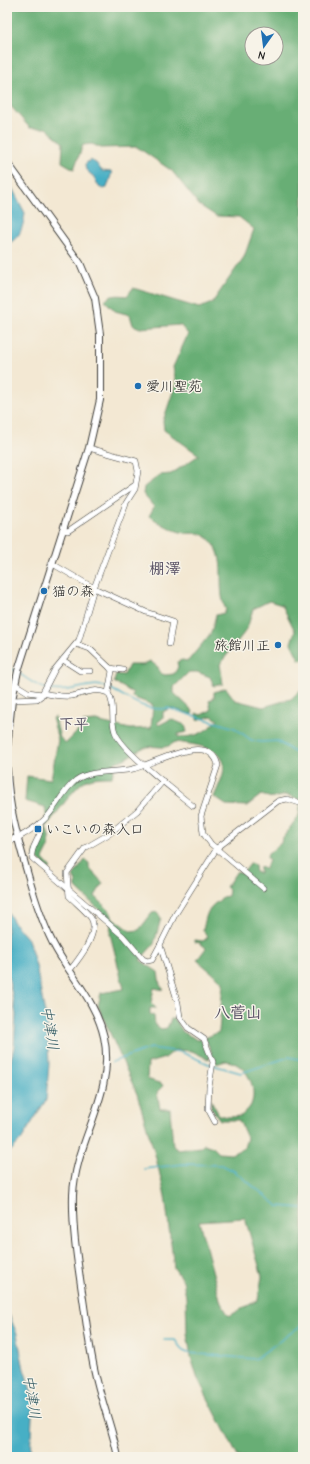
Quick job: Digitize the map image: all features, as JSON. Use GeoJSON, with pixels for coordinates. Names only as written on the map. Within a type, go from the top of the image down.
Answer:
{"type":"FeatureCollection","features":[{"type":"Feature","properties":{"kind":"street"},"geometry":{"type":"LineString","coordinates":[[7,162],[80,263],[95,298],[100,334],[101,386],[98,415],[89,448],[18,671],[12,700],[7,748]]}},
{"type":"Feature","properties":{"kind":"street"},"geometry":{"type":"LineString","coordinates":[[12,700],[37,699],[43,693],[55,669],[76,644],[110,543],[126,503],[135,489],[138,471],[136,461],[89,448]]}},
{"type":"Feature","properties":{"kind":"street"},"geometry":{"type":"LineString","coordinates":[[62,530],[68,531],[135,485]]}},
{"type":"Feature","properties":{"kind":"street"},"geometry":{"type":"LineString","coordinates":[[52,563],[94,588],[146,612],[173,621],[169,644]]}},
{"type":"Feature","properties":{"kind":"street"},"geometry":{"type":"LineString","coordinates":[[76,644],[90,649],[112,671],[109,689],[113,705],[115,733],[128,750],[163,782],[193,806]]}},
{"type":"Feature","properties":{"kind":"street"},"geometry":{"type":"LineString","coordinates":[[63,660],[80,671],[90,671]]}},
{"type":"Feature","properties":{"kind":"street"},"geometry":{"type":"LineString","coordinates":[[110,668],[123,670]]}},
{"type":"Feature","properties":{"kind":"street"},"geometry":{"type":"LineString","coordinates":[[15,684],[25,690],[64,696],[78,695],[92,690],[109,689]]}},
{"type":"Feature","properties":{"kind":"street"},"geometry":{"type":"LineString","coordinates":[[9,841],[18,838],[40,823],[69,787],[84,776],[146,766],[184,750],[201,750],[214,756],[218,765],[203,808],[200,824],[206,839],[237,868],[263,888]]}},
{"type":"Feature","properties":{"kind":"street"},"geometry":{"type":"LineString","coordinates":[[7,769],[12,813],[42,920],[56,949],[90,999],[99,1020],[104,1039],[106,1077],[101,1098],[77,1165],[73,1210],[77,1256],[91,1352],[118,1457]]}},
{"type":"Feature","properties":{"kind":"street"},"geometry":{"type":"LineString","coordinates":[[70,970],[85,948],[91,935],[93,925],[90,917],[69,896],[67,873],[85,848],[109,834],[137,811],[163,782]]}},
{"type":"Feature","properties":{"kind":"street"},"geometry":{"type":"LineString","coordinates":[[40,823],[41,834],[31,852],[32,858],[124,936],[143,959],[147,961],[152,960],[175,915],[217,848],[278,801],[287,799],[303,804]]}},
{"type":"Feature","properties":{"kind":"street"},"geometry":{"type":"LineString","coordinates":[[160,945],[178,1003],[180,1017],[188,1028],[204,1039],[213,1062],[209,1087],[208,1109],[215,1122]]}},
{"type":"Feature","properties":{"kind":"green space"},"geometry":{"type":"Polygon","coordinates":[[[7,7],[303,7],[303,660],[299,659],[291,643],[295,631],[282,605],[269,601],[253,609],[247,629],[220,664],[223,684],[214,686],[210,677],[197,672],[189,672],[174,687],[174,693],[193,711],[192,714],[170,708],[163,712],[163,718],[157,723],[159,725],[171,719],[185,725],[187,732],[178,734],[178,737],[195,735],[209,728],[218,720],[212,716],[197,720],[196,713],[201,715],[211,710],[209,701],[214,698],[214,692],[226,688],[235,700],[263,707],[291,699],[299,691],[303,691],[303,1457],[238,1457],[197,1377],[191,1357],[187,1333],[186,1297],[183,1281],[174,1268],[165,1196],[156,1158],[137,1094],[98,1006],[101,993],[124,989],[110,934],[111,921],[76,888],[76,882],[73,876],[85,860],[89,863],[89,868],[103,883],[95,896],[110,911],[113,918],[130,931],[139,930],[152,913],[157,912],[161,918],[154,944],[140,960],[158,972],[160,985],[164,990],[154,988],[151,1003],[156,1008],[150,1008],[150,1014],[154,1016],[155,1024],[161,1029],[167,1028],[171,1019],[175,1019],[183,1032],[198,1040],[201,1039],[207,1054],[212,1053],[205,1038],[219,1032],[223,982],[197,960],[206,948],[200,943],[195,942],[195,940],[203,941],[208,937],[203,930],[208,911],[222,897],[228,896],[229,890],[226,887],[237,871],[242,874],[251,863],[255,866],[256,873],[260,873],[260,867],[265,868],[269,861],[267,857],[268,854],[281,843],[282,839],[299,815],[301,800],[287,795],[272,798],[261,795],[247,806],[226,805],[214,797],[222,778],[224,767],[223,760],[212,750],[197,745],[175,742],[164,747],[146,747],[120,761],[115,762],[112,777],[87,780],[77,787],[66,800],[46,827],[49,836],[49,847],[43,859],[51,868],[49,869],[36,858],[34,852],[43,837],[47,821],[45,807],[25,801],[27,776],[51,779],[58,740],[52,718],[55,717],[60,738],[66,743],[80,729],[83,722],[96,721],[130,729],[151,728],[153,705],[132,697],[133,693],[114,682],[116,674],[124,675],[129,665],[143,665],[150,661],[158,667],[160,673],[165,675],[174,674],[178,667],[177,662],[182,660],[188,661],[211,633],[216,615],[224,613],[226,610],[221,590],[220,559],[212,542],[201,534],[185,533],[171,529],[149,516],[154,507],[143,494],[144,487],[160,475],[171,474],[199,455],[164,430],[163,421],[176,383],[173,367],[188,334],[180,325],[140,328],[133,325],[130,315],[115,311],[105,301],[112,296],[127,296],[133,288],[199,308],[212,303],[244,257],[254,229],[239,217],[216,216],[199,205],[172,171],[137,147],[101,148],[92,144],[83,145],[74,169],[62,162],[63,143],[46,128],[30,128],[7,102],[7,7]],[[175,1050],[165,1058],[148,1063],[147,1079],[162,1084],[163,1086],[157,1092],[160,1109],[170,1109],[173,1146],[178,1150],[201,1147],[204,1144],[213,1147],[219,1153],[231,1154],[244,1148],[247,1138],[239,1120],[220,1120],[211,1108],[211,1100],[219,1115],[229,1117],[241,1116],[251,1105],[253,1098],[252,1084],[245,1072],[234,1063],[227,1061],[216,1063],[214,1056],[209,1057],[210,1060],[192,1051],[175,1050]],[[245,1218],[199,1221],[221,1303],[229,1316],[258,1300],[262,1276],[245,1218]]]}},
{"type":"Feature","properties":{"kind":"water"},"geometry":{"type":"Polygon","coordinates":[[[90,160],[96,163],[102,171],[112,172],[107,188],[103,189],[99,187],[94,177],[86,170],[85,164],[90,160]]]}},
{"type":"Feature","properties":{"kind":"water"},"geometry":{"type":"Polygon","coordinates":[[[7,178],[25,213],[20,232],[12,242],[7,244],[7,178]]]}},
{"type":"Feature","properties":{"kind":"water"},"geometry":{"type":"Polygon","coordinates":[[[7,911],[15,924],[28,939],[36,966],[47,1024],[49,1064],[46,1100],[21,1140],[7,1155],[7,1076],[14,1047],[16,1015],[7,970],[7,911]]]}},
{"type":"Feature","properties":{"kind":"water","name":"中津川"},"geometry":{"type":"Polygon","coordinates":[[[7,1310],[17,1334],[24,1369],[33,1397],[30,1457],[10,1457],[7,1310]]]}},
{"type":"Feature","properties":{"kind":"waterway"},"geometry":{"type":"LineString","coordinates":[[7,665],[15,671]]}},
{"type":"Feature","properties":{"kind":"waterway"},"geometry":{"type":"LineString","coordinates":[[20,674],[32,683],[50,690],[57,691],[94,685],[107,687]]}},
{"type":"Feature","properties":{"kind":"waterway"},"geometry":{"type":"LineString","coordinates":[[111,689],[145,707],[160,709],[168,708],[235,728],[251,740],[261,742],[277,741],[303,758]]}},
{"type":"Feature","properties":{"kind":"waterway"},"geometry":{"type":"LineString","coordinates":[[112,1062],[150,1048],[181,1052],[209,1064],[241,1073],[289,1057],[303,1060]]}},
{"type":"Feature","properties":{"kind":"waterway"},"geometry":{"type":"LineString","coordinates":[[144,1169],[183,1164],[222,1165],[234,1171],[278,1206],[303,1208]]}},
{"type":"Feature","properties":{"kind":"waterway"},"geometry":{"type":"LineString","coordinates":[[164,1340],[175,1340],[183,1351],[188,1353],[255,1359],[303,1324]]}},
{"type":"Feature","properties":{"kind":"place","name":"愛川聖苑"},"geometry":{"type":"Point","coordinates":[138,386]}},
{"type":"Feature","properties":{"kind":"place","name":"猫の森"},"geometry":{"type":"Point","coordinates":[44,591]}},
{"type":"Feature","properties":{"kind":"place","name":"旅館川正"},"geometry":{"type":"Point","coordinates":[278,645]}},
{"type":"Feature","properties":{"kind":"place","name":"いこいの森入口"},"geometry":{"type":"Point","coordinates":[38,829]}},
{"type":"Feature","properties":{"kind":"district","name":"棚澤"},"geometry":{"type":"Point","coordinates":[165,569]}},
{"type":"Feature","properties":{"kind":"district","name":"下平"},"geometry":{"type":"Point","coordinates":[74,724]}},
{"type":"Feature","properties":{"kind":"district","name":"八菅山"},"geometry":{"type":"Point","coordinates":[238,1013]}}]}
